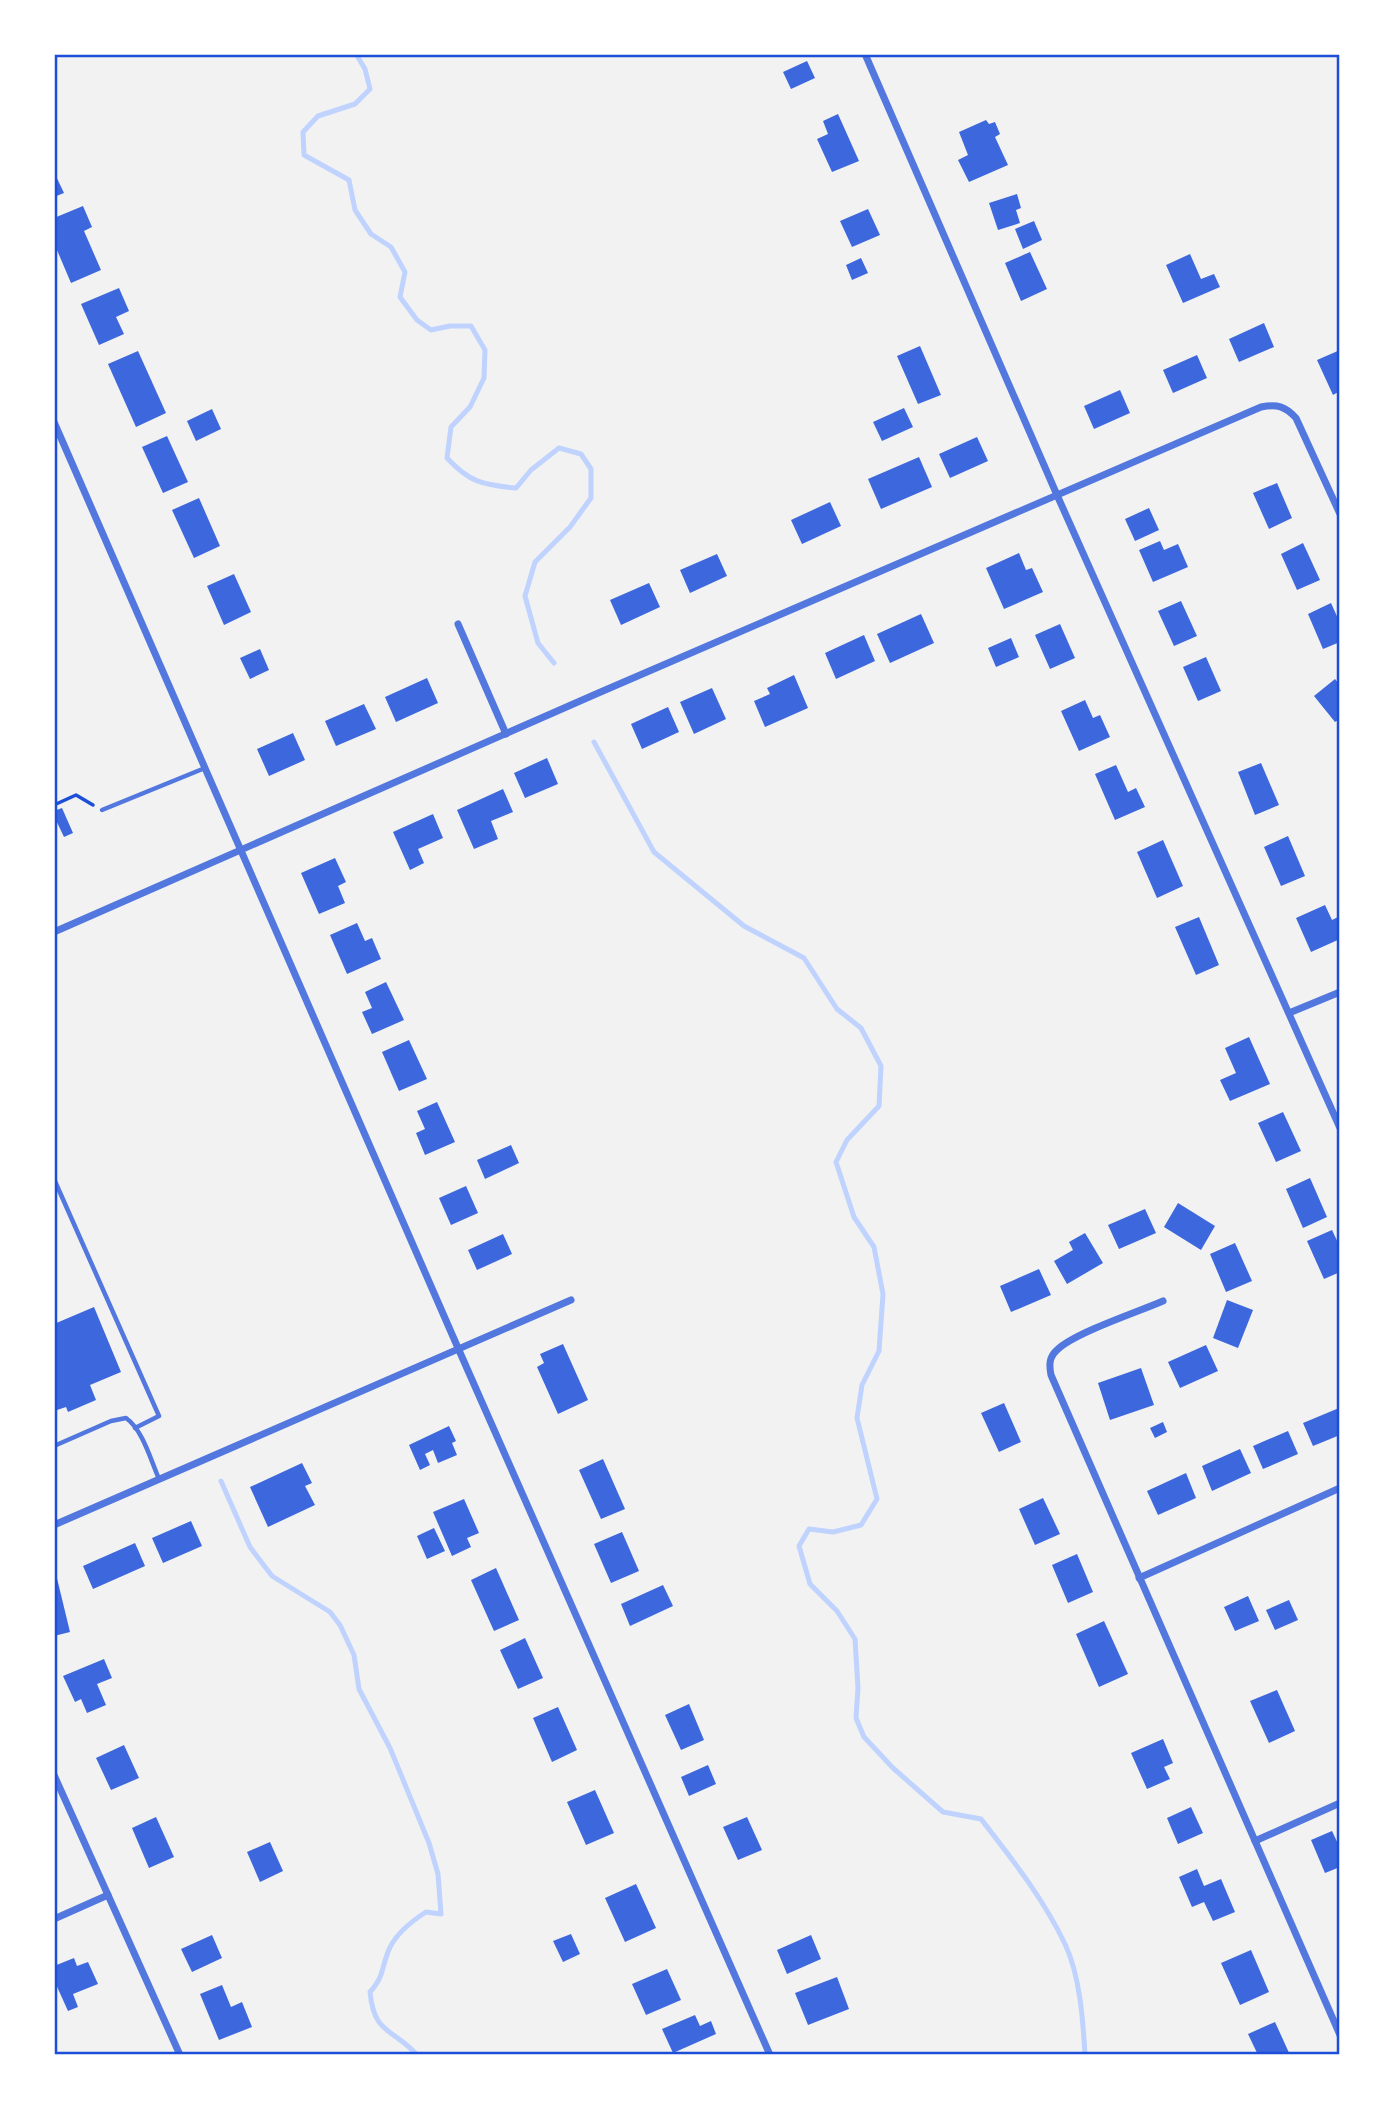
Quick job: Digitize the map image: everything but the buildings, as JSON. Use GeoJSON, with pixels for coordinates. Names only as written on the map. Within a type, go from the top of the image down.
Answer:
{"type":"FeatureCollection","features":[{"type":"Feature","properties":{"kind":"street"},"geometry":{"type":"LineString","coordinates":[[865,54],[1056,495],[1340,1128]]}},
{"type":"Feature","properties":{"kind":"street"},"geometry":{"type":"LineString","coordinates":[[54,932],[1261,407],[1276,404],[1289,410],[1296,418],[1340,514]]}},
{"type":"Feature","properties":{"kind":"street"},"geometry":{"type":"LineString","coordinates":[[54,422],[770,2055]]}},
{"type":"Feature","properties":{"kind":"street"},"geometry":{"type":"LineString","coordinates":[[458,624],[506,734]]}},
{"type":"Feature","properties":{"kind":"street"},"geometry":{"type":"LineString","coordinates":[[1289,1013],[1340,992]]}},
{"type":"Feature","properties":{"kind":"street"},"geometry":{"type":"LineString","coordinates":[[54,1525],[571,1300]]}},
{"type":"Feature","properties":{"kind":"street"},"geometry":{"type":"LineString","coordinates":[[1163,1301],[1070,1340],[1055,1351],[1049,1362],[1051,1375],[1340,2035]]}},
{"type":"Feature","properties":{"kind":"street"},"geometry":{"type":"LineString","coordinates":[[1139,1578],[1340,1488]]}},
{"type":"Feature","properties":{"kind":"street"},"geometry":{"type":"LineString","coordinates":[[54,1775],[180,2055]]}},
{"type":"Feature","properties":{"kind":"street"},"geometry":{"type":"LineString","coordinates":[[1255,1841],[1340,1803]]}},
{"type":"Feature","properties":{"kind":"street"},"geometry":{"type":"LineString","coordinates":[[54,1919],[108,1895]]}},
{"type":"Feature","properties":{"kind":"lane"},"geometry":{"type":"LineString","coordinates":[[102,810],[206,768]]}},
{"type":"Feature","properties":{"kind":"lane"},"geometry":{"type":"LineString","coordinates":[[54,1179],[159,1416],[135,1429]]}},
{"type":"Feature","properties":{"kind":"lane"},"geometry":{"type":"LineString","coordinates":[[54,1446],[111,1421],[126,1418],[135,1429],[160,1480]]}},
{"type":"Feature","properties":{"kind":"path"},"geometry":{"type":"LineString","coordinates":[[54,805],[76,795],[102,810]]}},
{"type":"Feature","properties":{"kind":"waterway"},"geometry":{"type":"LineString","coordinates":[[356,54],[365,69],[370,89],[355,104],[318,116],[303,132],[304,155],[349,180],[355,210],[371,234],[391,247],[405,272],[400,297],[417,320],[431,330],[471,326],[485,350],[484,378],[470,407],[451,427],[447,458],[477,481],[516,488],[531,470],[559,448],[581,454],[591,469],[591,498],[570,527],[535,562],[525,596],[538,643],[554,663]]}},
{"type":"Feature","properties":{"kind":"waterway"},"geometry":{"type":"LineString","coordinates":[[594,742],[654,852],[744,926],[804,958],[837,1009],[861,1028],[881,1066],[879,1106],[847,1140],[836,1162],[854,1217],[874,1247],[883,1294],[879,1351],[862,1385],[857,1418],[877,1499],[861,1525],[833,1532],[809,1529],[799,1546],[810,1584],[837,1611],[855,1639],[858,1688],[856,1718],[864,1737],[893,1768],[943,1812],[981,1819],[1026,1879],[1056,1927],[1070,1957],[1077,1984],[1085,2055]]}},
{"type":"Feature","properties":{"kind":"waterway"},"geometry":{"type":"LineString","coordinates":[[221,1481],[250,1547],[272,1576],[330,1612],[340,1625],[354,1655],[359,1689],[390,1748],[429,1843],[438,1874],[441,1914],[426,1912],[399,1934],[388,1952],[380,1977],[370,1992],[372,2006],[380,2024],[417,2055]]}}]}
